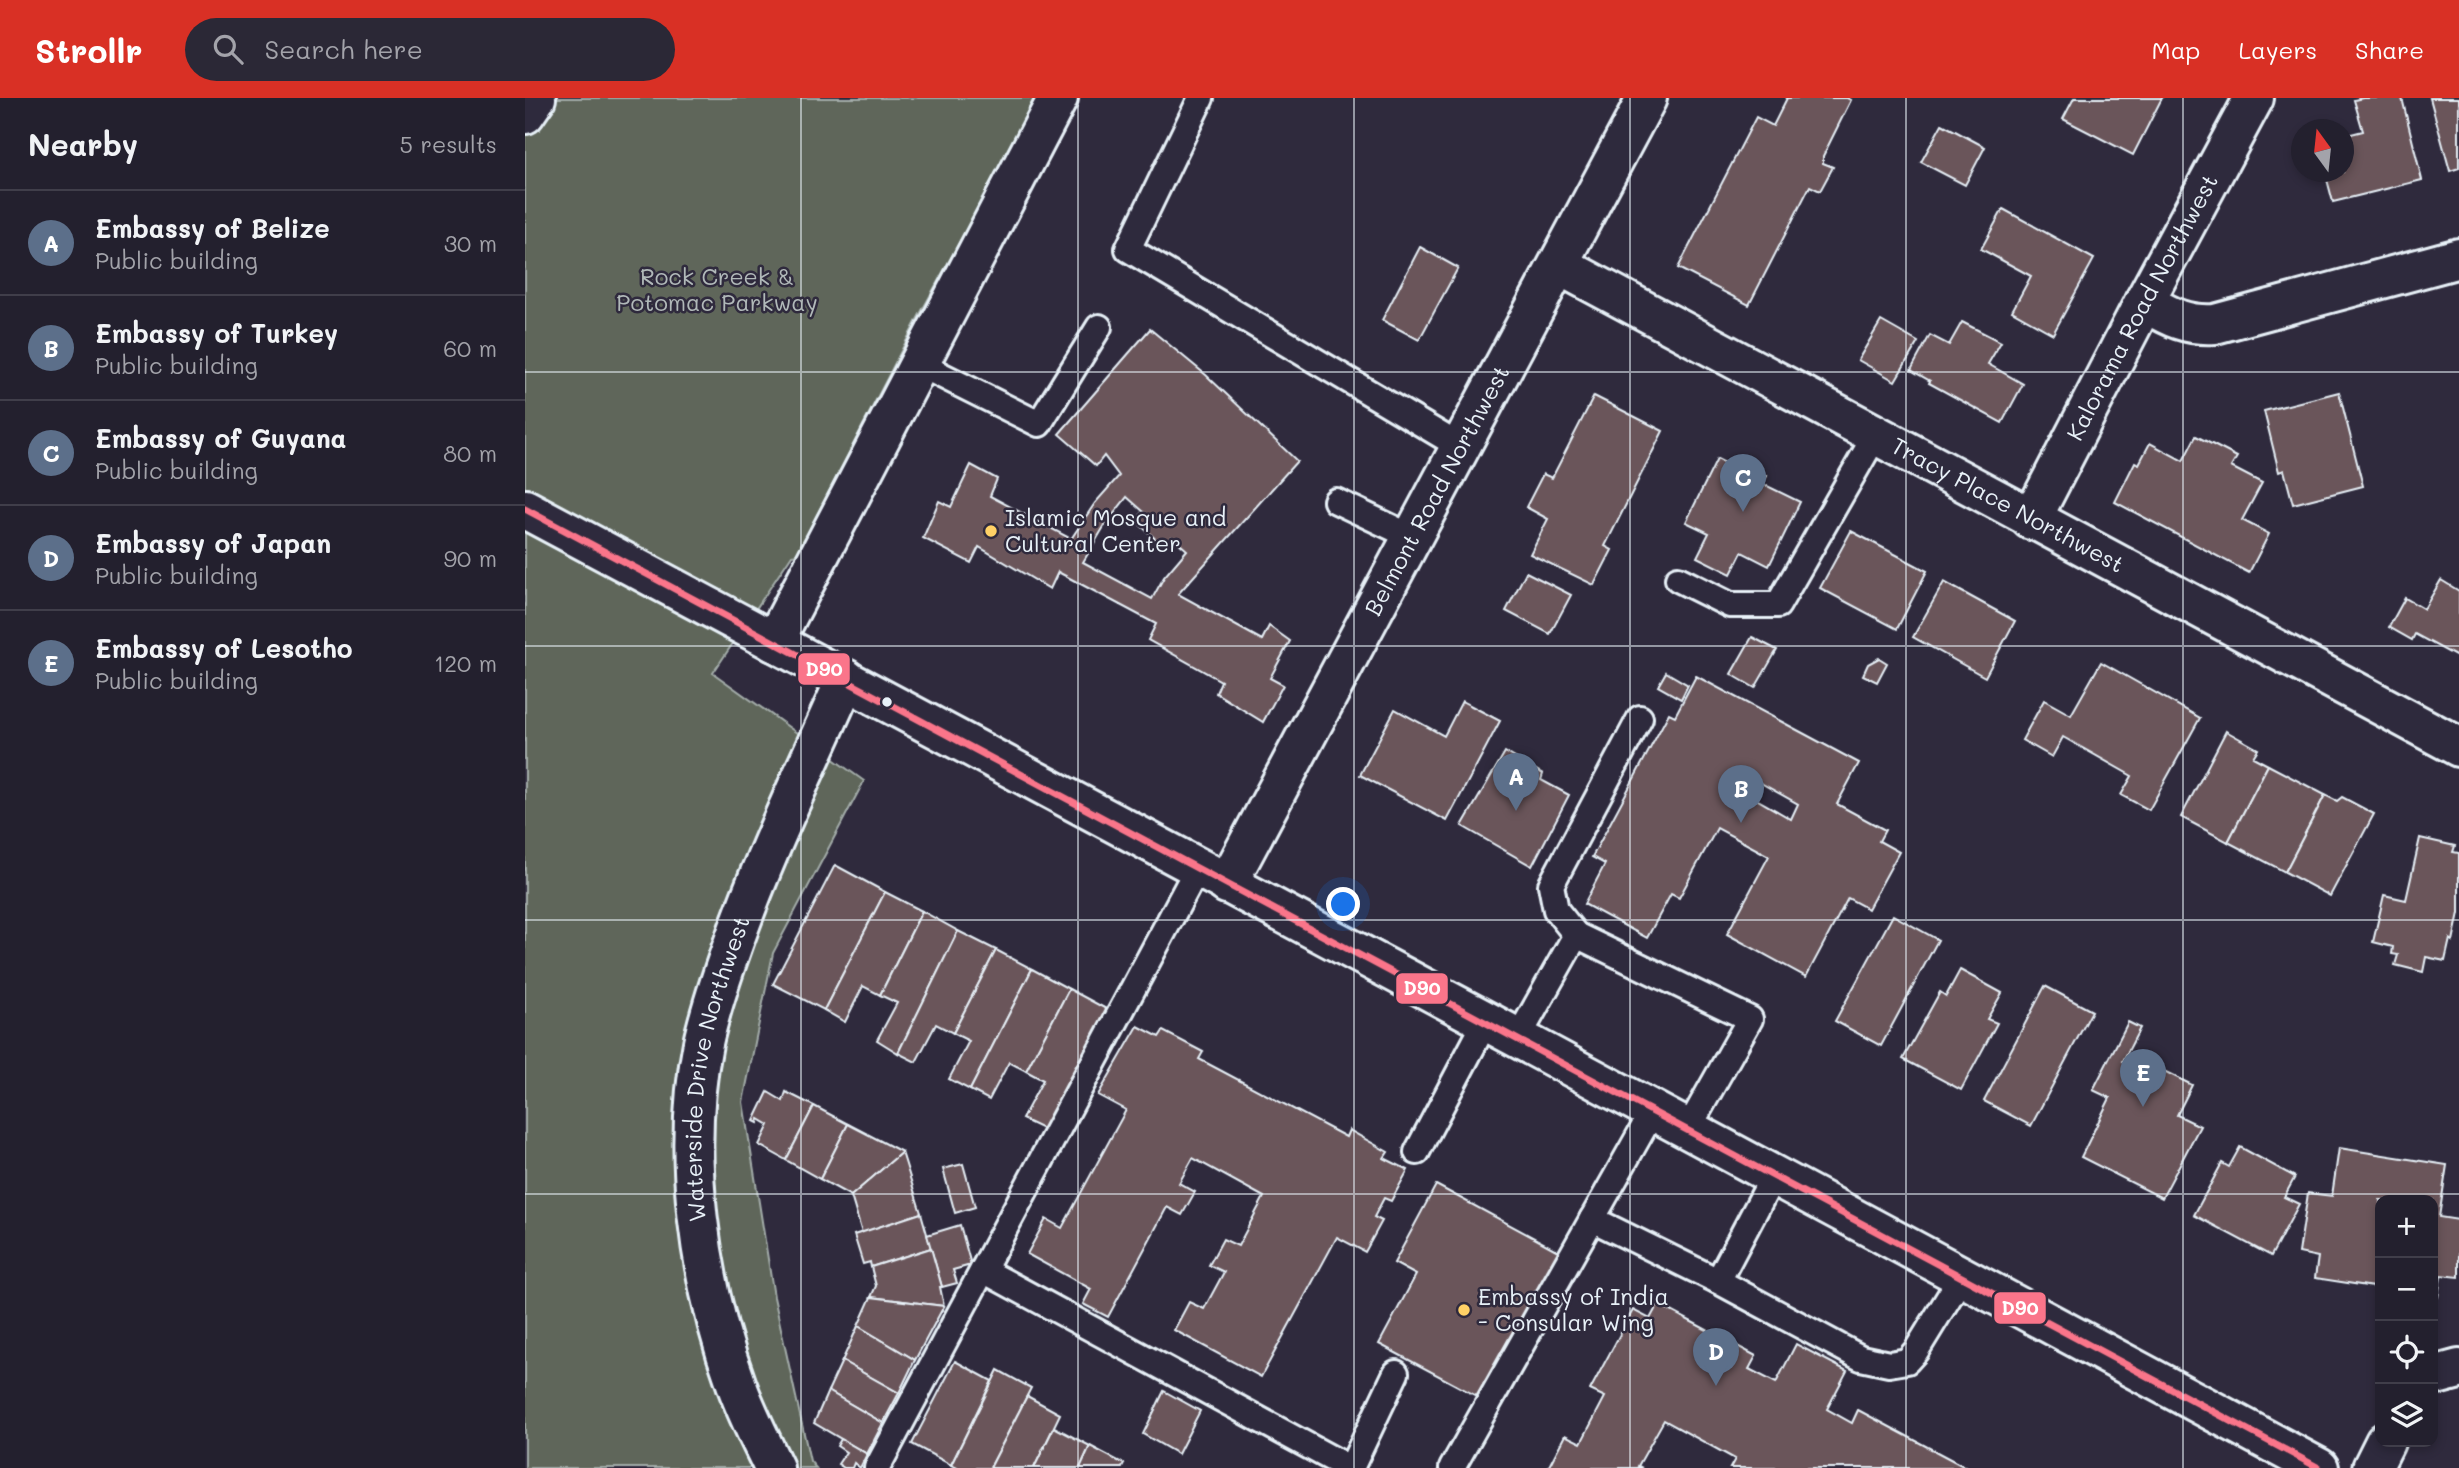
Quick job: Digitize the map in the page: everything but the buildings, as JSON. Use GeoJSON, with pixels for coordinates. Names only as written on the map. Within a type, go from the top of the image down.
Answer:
{"type":"FeatureCollection","features":[{"type":"Feature","properties":{"kind":"street"},"geometry":{"type":"LineString","coordinates":[[525,114],[536,98]]}},
{"type":"Feature","properties":{"kind":"street"},"geometry":{"type":"LineString","coordinates":[[774,642],[1058,98]]}},
{"type":"Feature","properties":{"kind":"street","name":"Belmont Road Northwest"},"geometry":{"type":"LineString","coordinates":[[1212,876],[1412,537],[1647,98]]}},
{"type":"Feature","properties":{"kind":"street","name":"Kalorama Road Northwest"},"geometry":{"type":"LineString","coordinates":[[2031,520],[2254,98]]}},
{"type":"Feature","properties":{"kind":"street"},"geometry":{"type":"LineString","coordinates":[[2144,302],[2186,323],[2215,324],[2459,258]]}},
{"type":"Feature","properties":{"kind":"street","name":"Tracy Place Northwest"},"geometry":{"type":"LineString","coordinates":[[1559,265],[2459,747]]}},
{"type":"Feature","properties":{"kind":"street"},"geometry":{"type":"LineString","coordinates":[[525,509],[2319,1468]]}},
{"type":"Feature","properties":{"kind":"street","name":"Waterside Drive Northwest"},"geometry":{"type":"LineString","coordinates":[[774,1468],[737,1388],[709,1287],[694,1163],[696,1104],[703,1043],[720,981],[744,913],[846,679]]}},
{"type":"Feature","properties":{"kind":"street"},"geometry":{"type":"LineString","coordinates":[[2438,1375],[2459,1369]]}},
{"type":"Feature","properties":{"kind":"street"},"geometry":{"type":"LineString","coordinates":[[2372,1468],[2382,1447]]}},
{"type":"Feature","properties":{"kind":"lane"},"geometry":{"type":"LineString","coordinates":[[1201,98],[1128,249],[1459,446]]}},
{"type":"Feature","properties":{"kind":"lane"},"geometry":{"type":"LineString","coordinates":[[919,364],[1039,424],[1099,327]]}},
{"type":"Feature","properties":{"kind":"lane"},"geometry":{"type":"LineString","coordinates":[[1678,579],[1730,605],[1778,605],[1875,436]]}},
{"type":"Feature","properties":{"kind":"lane"},"geometry":{"type":"LineString","coordinates":[[1336,501],[1412,537]]}},
{"type":"Feature","properties":{"kind":"lane"},"geometry":{"type":"LineString","coordinates":[[1640,718],[1551,885],[1556,910],[1576,935],[1750,1019],[1688,1129]]}},
{"type":"Feature","properties":{"kind":"lane"},"geometry":{"type":"LineString","coordinates":[[877,1468],[983,1270],[1212,876]]}},
{"type":"Feature","properties":{"kind":"lane"},"geometry":{"type":"LineString","coordinates":[[1417,1152],[1502,1029],[1576,935]]}},
{"type":"Feature","properties":{"kind":"lane"},"geometry":{"type":"LineString","coordinates":[[1452,1468],[1653,1111]]}},
{"type":"Feature","properties":{"kind":"lane"},"geometry":{"type":"LineString","coordinates":[[1718,1281],[1774,1175]]}},
{"type":"Feature","properties":{"kind":"lane"},"geometry":{"type":"LineString","coordinates":[[1592,1219],[1718,1281],[1861,1357],[1888,1364],[1907,1361],[1916,1351],[1962,1276]]}},
{"type":"Feature","properties":{"kind":"lane"},"geometry":{"type":"LineString","coordinates":[[983,1270],[1350,1468],[1396,1373]]}},
{"type":"Feature","properties":{"kind":"green space","name":"Rock Creek & Potomac Parkway"},"geometry":{"type":"Polygon","coordinates":[[[525,98],[1038,98],[919,316],[797,554],[792,555],[713,673],[864,781],[773,953],[743,1102],[774,1297],[810,1461],[816,1468],[525,1468],[525,98]]]}},
{"type":"Feature","properties":{"kind":"transit line","name":"D90"},"geometry":{"type":"LineString","coordinates":[[525,509],[2319,1468]]}},
{"type":"Feature","properties":{"kind":"place","name":"Embassy of Guyana"},"geometry":{"type":"Point","coordinates":[1743,512]}},
{"type":"Feature","properties":{"kind":"place","name":"Islamic Mosque and Cultural Center"},"geometry":{"type":"Point","coordinates":[991,531]}},
{"type":"Feature","properties":{"kind":"place","name":"Embassy of Belize"},"geometry":{"type":"Point","coordinates":[1516,811]}},
{"type":"Feature","properties":{"kind":"place","name":"Embassy of Turkey"},"geometry":{"type":"Point","coordinates":[1741,823]}},
{"type":"Feature","properties":{"kind":"place","name":"Embassy of Lesotho"},"geometry":{"type":"Point","coordinates":[2143,1107]}},
{"type":"Feature","properties":{"kind":"place","name":"Embassy of India - Consular Wing"},"geometry":{"type":"Point","coordinates":[1464,1310]}},
{"type":"Feature","properties":{"kind":"place","name":"Embassy of Japan"},"geometry":{"type":"Point","coordinates":[1716,1386]}}]}
